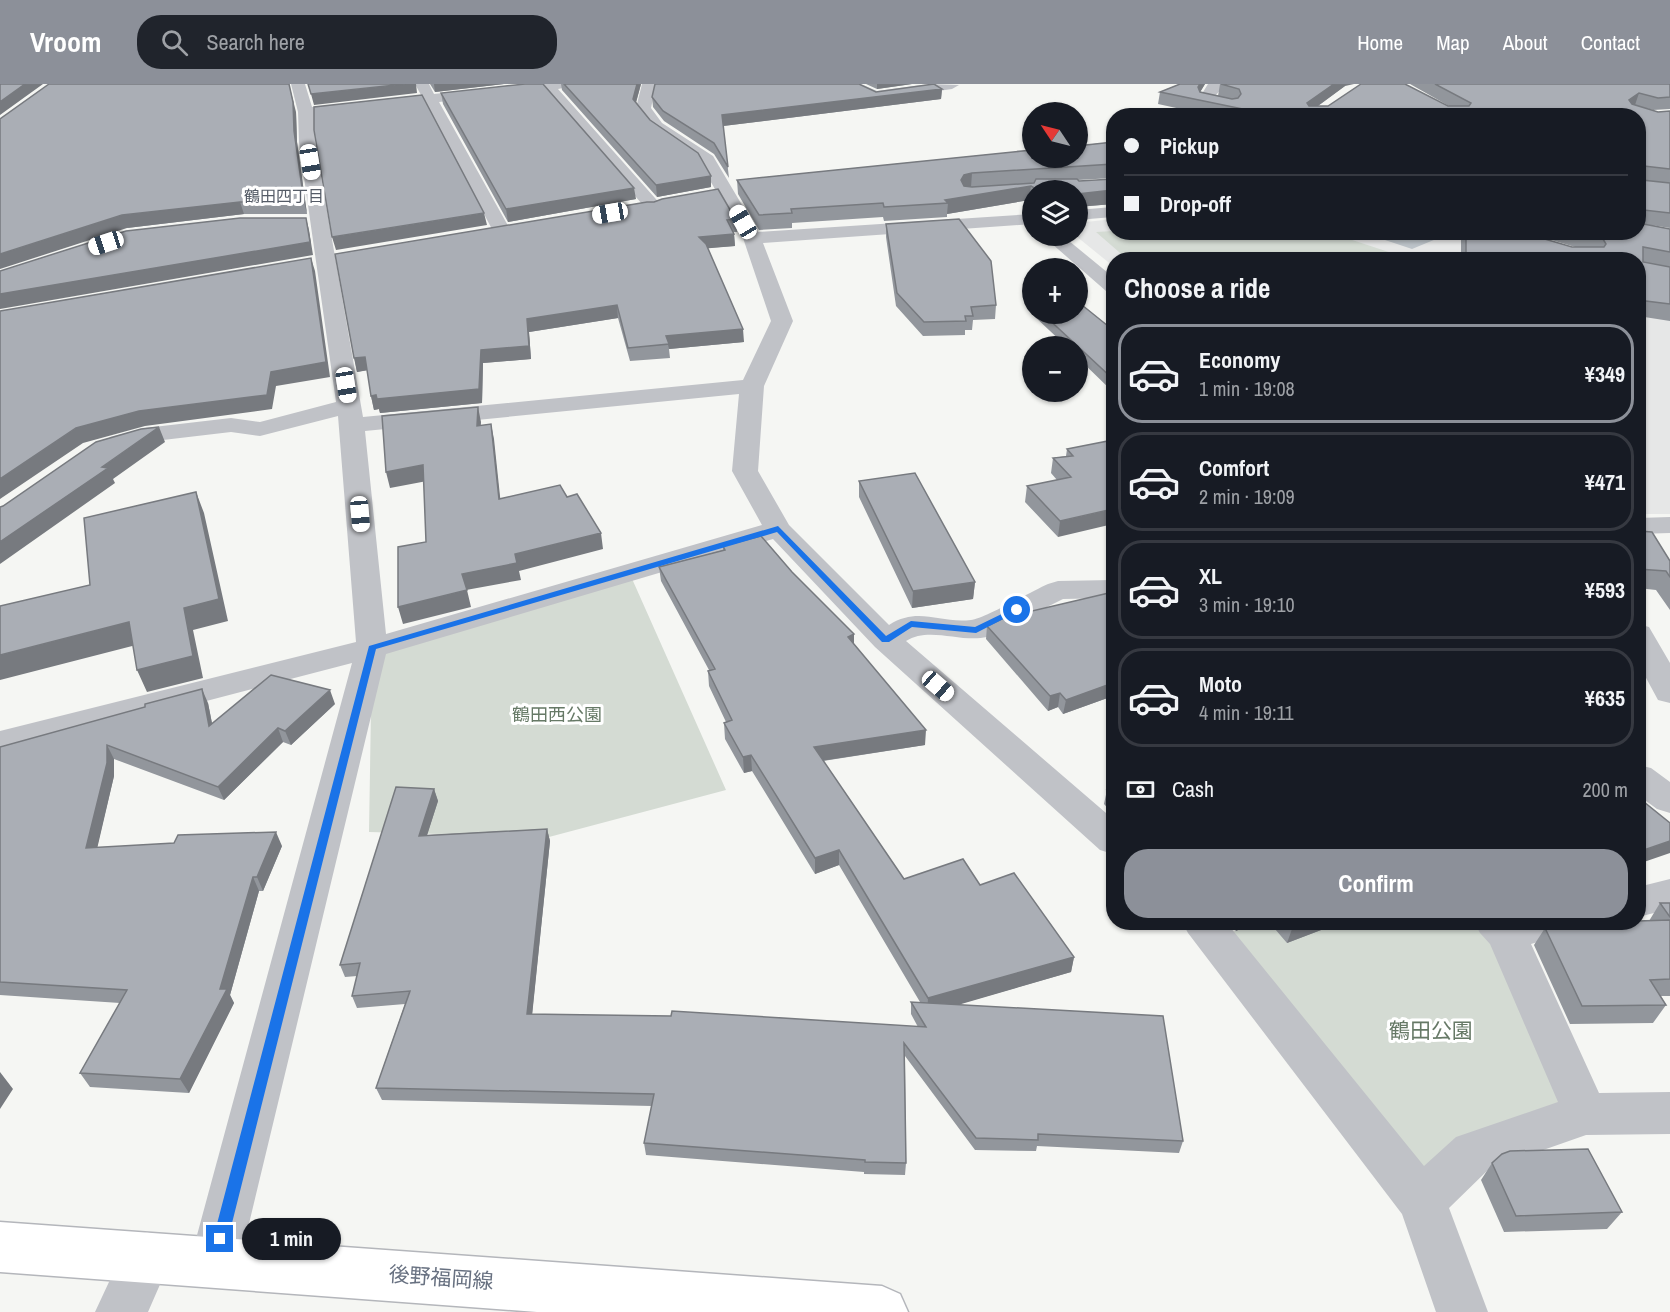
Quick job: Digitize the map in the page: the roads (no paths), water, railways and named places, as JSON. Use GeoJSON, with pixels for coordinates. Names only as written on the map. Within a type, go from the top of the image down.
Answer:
{"type":"FeatureCollection","features":[{"type":"Feature","properties":{"kind":"main road","name":"後野福岡線"},"geometry":{"type":"LineString","coordinates":[[0,1247],[215,1261],[882,1312]]}},
{"type":"Feature","properties":{"kind":"street"},"geometry":{"type":"LineString","coordinates":[[215,1261],[372,648],[351,416],[324,261],[309,222],[306,112],[298,84]]}},
{"type":"Feature","properties":{"kind":"street"},"geometry":{"type":"LineString","coordinates":[[649,84],[643,108],[657,126],[707,160],[715,194],[752,238],[782,321],[752,386],[745,471],[778,529],[886,640],[1106,834]]}},
{"type":"Feature","properties":{"kind":"street"},"geometry":{"type":"LineString","coordinates":[[850,84],[875,96],[954,84]]}},
{"type":"Feature","properties":{"kind":"street"},"geometry":{"type":"LineString","coordinates":[[1219,84],[1214,86],[1205,100],[1230,105]]}},
{"type":"Feature","properties":{"kind":"street"},"geometry":{"type":"LineString","coordinates":[[306,112],[426,91],[553,85],[653,206]]}},
{"type":"Feature","properties":{"kind":"street"},"geometry":{"type":"LineString","coordinates":[[426,91],[502,231]]}},
{"type":"Feature","properties":{"kind":"street"},"geometry":{"type":"LineString","coordinates":[[630,209],[674,201]]}},
{"type":"Feature","properties":{"kind":"street"},"geometry":{"type":"LineString","coordinates":[[985,207],[999,221]]}},
{"type":"Feature","properties":{"kind":"street"},"geometry":{"type":"LineString","coordinates":[[1088,214],[1106,213]]}},
{"type":"Feature","properties":{"kind":"street"},"geometry":{"type":"LineString","coordinates":[[752,238],[1022,220]]}},
{"type":"Feature","properties":{"kind":"street"},"geometry":{"type":"LineString","coordinates":[[479,235],[525,227]]}},
{"type":"Feature","properties":{"kind":"street"},"geometry":{"type":"LineString","coordinates":[[1064,246],[1106,281]]}},
{"type":"Feature","properties":{"kind":"street"},"geometry":{"type":"LineString","coordinates":[[93,450],[145,435],[231,425],[260,429],[351,416],[752,386]]}},
{"type":"Feature","properties":{"kind":"street"},"geometry":{"type":"LineString","coordinates":[[1646,526],[1670,525]]}},
{"type":"Feature","properties":{"kind":"street"},"geometry":{"type":"LineString","coordinates":[[0,743],[372,648],[778,529]]}},
{"type":"Feature","properties":{"kind":"street"},"geometry":{"type":"LineString","coordinates":[[886,640],[911,624],[976,630],[1058,590],[1106,589]]}},
{"type":"Feature","properties":{"kind":"street"},"geometry":{"type":"LineString","coordinates":[[1646,648],[1670,692]]}},
{"type":"Feature","properties":{"kind":"street"},"geometry":{"type":"LineString","coordinates":[[1646,783],[1670,800]]}},
{"type":"Feature","properties":{"kind":"street"},"geometry":{"type":"LineString","coordinates":[[1646,900],[1670,894]]}},
{"type":"Feature","properties":{"kind":"street"},"geometry":{"type":"LineString","coordinates":[[1208,930],[1422,1201],[1462,1312]]}},
{"type":"Feature","properties":{"kind":"street"},"geometry":{"type":"LineString","coordinates":[[1501,930],[1586,1114]]}},
{"type":"Feature","properties":{"kind":"street"},"geometry":{"type":"LineString","coordinates":[[1422,1201],[1473,1152],[1586,1114],[1670,1113]]}},
{"type":"Feature","properties":{"kind":"street"},"geometry":{"type":"LineString","coordinates":[[121,1312],[147,1257]]}},
{"type":"Feature","properties":{"kind":"district","name":"鶴田四丁目"},"geometry":{"type":"Point","coordinates":[284,196]}},
{"type":"Feature","properties":{"kind":"park label","name":"鶴田西公園"},"geometry":{"type":"Point","coordinates":[557,715]}},
{"type":"Feature","properties":{"kind":"park label","name":"鶴田公園"},"geometry":{"type":"Point","coordinates":[1431,1031]}}]}
